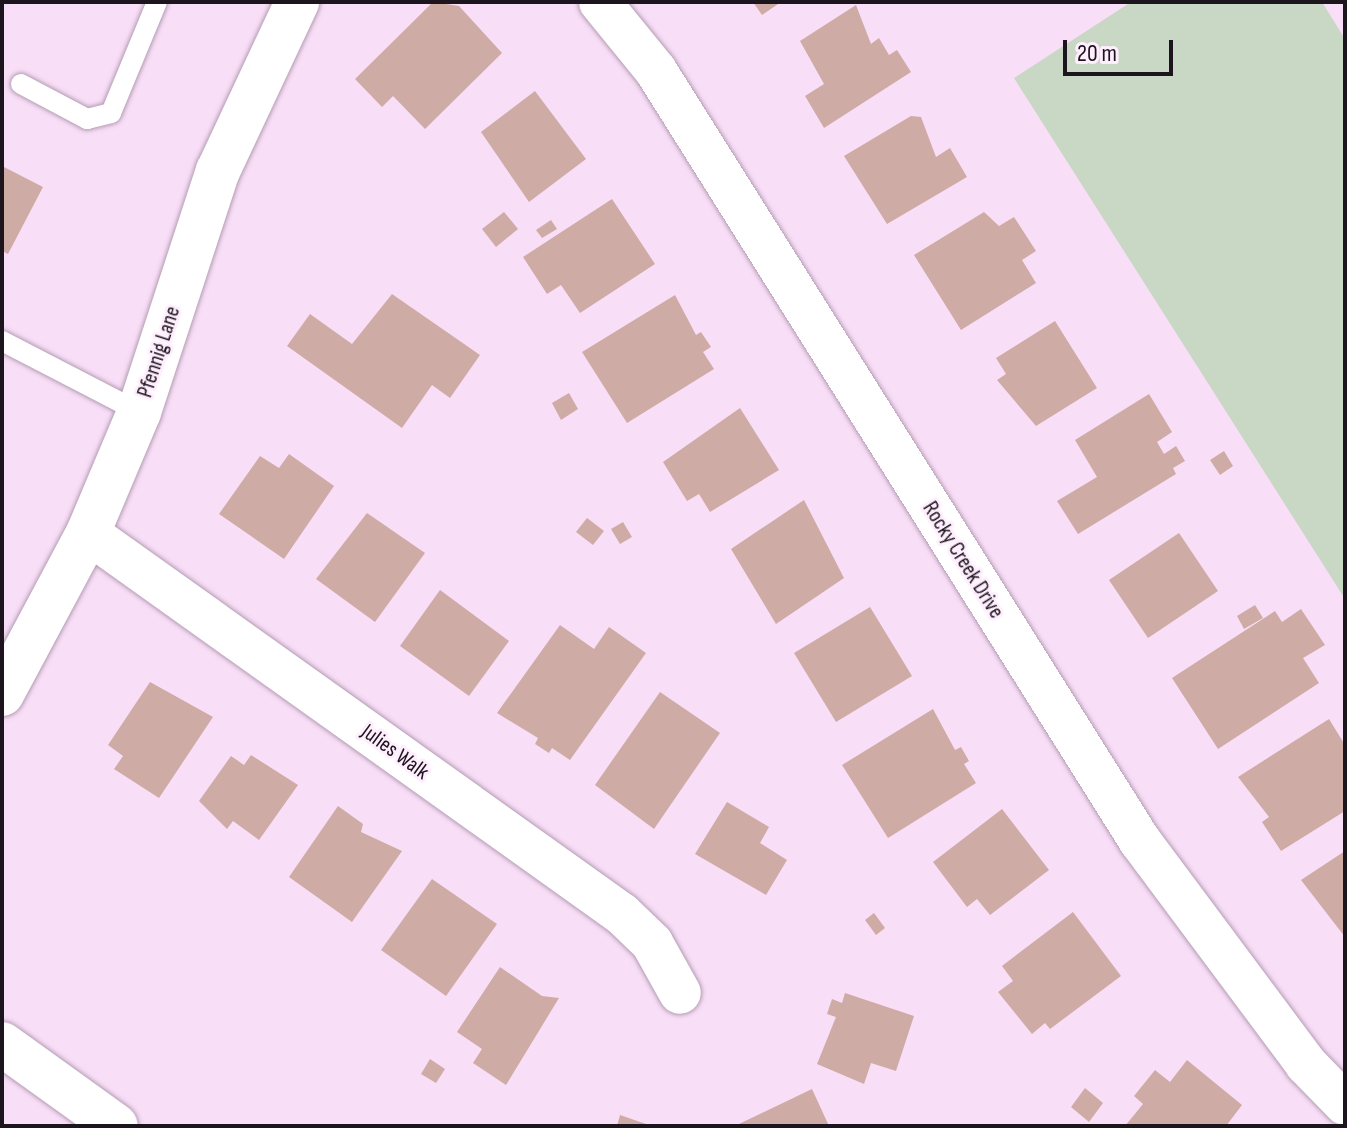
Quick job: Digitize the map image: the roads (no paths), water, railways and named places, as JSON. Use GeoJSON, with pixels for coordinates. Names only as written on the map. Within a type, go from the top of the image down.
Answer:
{"type":"FeatureCollection","features":[{"type":"Feature","properties":{"kind":"street","name":"Pfennig Lane"},"geometry":{"type":"LineString","coordinates":[[2,694],[88,533],[139,412],[218,171],[297,2]]}},
{"type":"Feature","properties":{"kind":"street","name":"Rocky Creek Drive"},"geometry":{"type":"LineString","coordinates":[[600,2],[656,71],[1140,841],[1306,1064],[1345,1104]]}},
{"type":"Feature","properties":{"kind":"street","name":"Julies Walk"},"geometry":{"type":"LineString","coordinates":[[88,533],[622,914],[652,943],[680,993]]}},
{"type":"Feature","properties":{"kind":"street"},"geometry":{"type":"LineString","coordinates":[[2,1044],[116,1126]]}},
{"type":"Feature","properties":{"kind":"lane"},"geometry":{"type":"LineString","coordinates":[[21,84],[87,119],[111,113],[157,2]]}},
{"type":"Feature","properties":{"kind":"lane"},"geometry":{"type":"LineString","coordinates":[[2,341],[139,412]]}}]}
